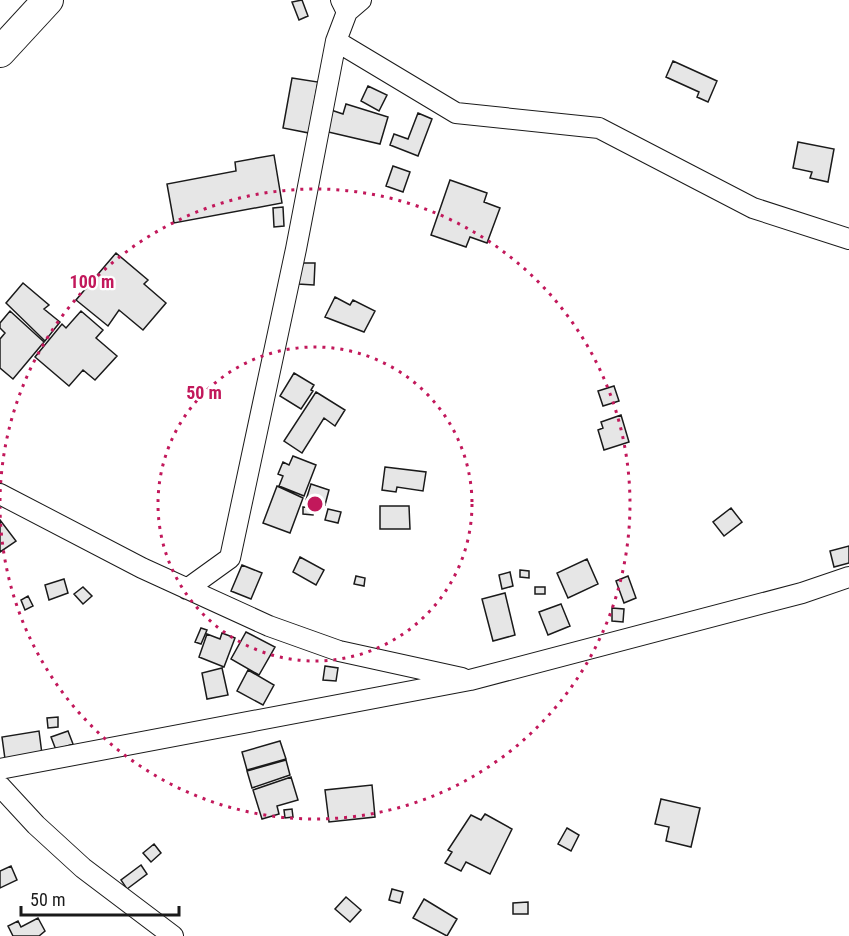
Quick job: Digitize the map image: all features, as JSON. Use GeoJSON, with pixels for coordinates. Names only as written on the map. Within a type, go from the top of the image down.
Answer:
{"type":"FeatureCollection","features":[{"type":"Feature","properties":{"kind":"main road"},"geometry":{"type":"LineString","coordinates":[[0,52],[48,0]]}},
{"type":"Feature","properties":{"kind":"street"},"geometry":{"type":"LineString","coordinates":[[187,589],[230,558],[296,249],[336,41],[350,4]]}},
{"type":"Feature","properties":{"kind":"street"},"geometry":{"type":"LineString","coordinates":[[336,41],[456,113],[599,128],[753,208],[849,239]]}},
{"type":"Feature","properties":{"kind":"street"},"geometry":{"type":"LineString","coordinates":[[0,494],[187,589],[269,627],[339,651],[470,680]]}},
{"type":"Feature","properties":{"kind":"street"},"geometry":{"type":"LineString","coordinates":[[0,769],[470,680],[802,593],[849,577]]}},
{"type":"Feature","properties":{"kind":"street"},"geometry":{"type":"LineString","coordinates":[[0,786],[36,825],[82,868],[173,936]]}},
{"type":"Feature","properties":{"kind":"building"},"geometry":{"type":"Polygon","coordinates":[[[302,0],[308,16],[299,20],[292,2],[302,0]]]}},
{"type":"Feature","properties":{"kind":"building"},"geometry":{"type":"Polygon","coordinates":[[[673,61],[717,81],[708,102],[697,97],[699,92],[666,77],[673,61]]]}},
{"type":"Feature","properties":{"kind":"building"},"geometry":{"type":"Polygon","coordinates":[[[292,78],[318,82],[309,133],[283,128],[292,78]]]}},
{"type":"Feature","properties":{"kind":"building"},"geometry":{"type":"Polygon","coordinates":[[[368,86],[387,95],[379,111],[361,101],[368,86]]]}},
{"type":"Feature","properties":{"kind":"building"},"geometry":{"type":"Polygon","coordinates":[[[346,104],[388,117],[380,144],[324,131],[331,110],[343,114],[346,104]]]}},
{"type":"Feature","properties":{"kind":"building"},"geometry":{"type":"Polygon","coordinates":[[[418,113],[432,119],[418,156],[390,145],[394,134],[408,139],[418,113]]]}},
{"type":"Feature","properties":{"kind":"building"},"geometry":{"type":"Polygon","coordinates":[[[798,142],[834,149],[828,182],[810,178],[812,172],[793,168],[798,142]]]}},
{"type":"Feature","properties":{"kind":"building"},"geometry":{"type":"Polygon","coordinates":[[[274,155],[282,203],[174,223],[167,184],[236,171],[235,162],[274,155]]]}},
{"type":"Feature","properties":{"kind":"building"},"geometry":{"type":"Polygon","coordinates":[[[393,166],[410,172],[403,192],[386,186],[393,166]]]}},
{"type":"Feature","properties":{"kind":"building"},"geometry":{"type":"Polygon","coordinates":[[[450,180],[487,193],[484,202],[500,208],[487,243],[470,237],[466,247],[431,235],[450,180]]]}},
{"type":"Feature","properties":{"kind":"building"},"geometry":{"type":"Polygon","coordinates":[[[283,207],[284,226],[274,227],[273,208],[283,207]]]}},
{"type":"Feature","properties":{"kind":"building"},"geometry":{"type":"Polygon","coordinates":[[[116,253],[148,280],[144,284],[166,303],[143,330],[119,310],[108,326],[76,300],[116,253]]]}},
{"type":"Feature","properties":{"kind":"building"},"geometry":{"type":"Polygon","coordinates":[[[299,263],[315,263],[314,285],[298,284],[299,263]]]}},
{"type":"Feature","properties":{"kind":"building"},"geometry":{"type":"Polygon","coordinates":[[[23,283],[49,305],[44,309],[60,322],[45,341],[6,303],[23,283]]]}},
{"type":"Feature","properties":{"kind":"building"},"geometry":{"type":"Polygon","coordinates":[[[335,297],[350,305],[353,300],[375,311],[364,332],[325,317],[335,297]]]}},
{"type":"Feature","properties":{"kind":"building"},"geometry":{"type":"Polygon","coordinates":[[[10,311],[44,342],[13,379],[0,368],[0,339],[5,333],[0,328],[0,323],[10,311]]]}},
{"type":"Feature","properties":{"kind":"building"},"geometry":{"type":"Polygon","coordinates":[[[81,311],[103,330],[96,338],[117,356],[95,380],[83,370],[69,386],[35,357],[62,324],[66,328],[81,311]]]}},
{"type":"Feature","properties":{"kind":"building"},"geometry":{"type":"Polygon","coordinates":[[[294,373],[314,385],[311,390],[313,391],[301,409],[280,396],[294,373]]]}},
{"type":"Feature","properties":{"kind":"building"},"geometry":{"type":"Polygon","coordinates":[[[614,386],[619,401],[603,406],[598,391],[614,386]]]}},
{"type":"Feature","properties":{"kind":"building"},"geometry":{"type":"Polygon","coordinates":[[[316,392],[345,410],[335,426],[324,418],[302,453],[284,441],[316,392]]]}},
{"type":"Feature","properties":{"kind":"building"},"geometry":{"type":"Polygon","coordinates":[[[621,415],[629,442],[604,450],[598,430],[603,428],[601,422],[621,415]]]}},
{"type":"Feature","properties":{"kind":"building"},"geometry":{"type":"Polygon","coordinates":[[[293,456],[316,465],[304,496],[279,486],[283,476],[278,474],[283,462],[289,465],[293,456]]]}},
{"type":"Feature","properties":{"kind":"building"},"geometry":{"type":"Polygon","coordinates":[[[385,467],[426,472],[423,491],[397,487],[396,492],[382,490],[385,467]]]}},
{"type":"Feature","properties":{"kind":"building"},"geometry":{"type":"Polygon","coordinates":[[[311,484],[329,490],[325,505],[306,500],[311,484]]]}},
{"type":"Feature","properties":{"kind":"building"},"geometry":{"type":"Polygon","coordinates":[[[277,486],[303,498],[290,533],[263,523],[277,486]]]}},
{"type":"Feature","properties":{"kind":"building"},"geometry":{"type":"Polygon","coordinates":[[[380,506],[409,506],[410,529],[380,529],[380,506]]]}},
{"type":"Feature","properties":{"kind":"building"},"geometry":{"type":"Polygon","coordinates":[[[303,507],[314,508],[313,515],[303,514],[303,507]]]}},
{"type":"Feature","properties":{"kind":"building"},"geometry":{"type":"Polygon","coordinates":[[[731,508],[742,522],[724,536],[713,522],[731,508]]]}},
{"type":"Feature","properties":{"kind":"building"},"geometry":{"type":"Polygon","coordinates":[[[328,509],[341,512],[338,523],[325,520],[328,509]]]}},
{"type":"Feature","properties":{"kind":"building"},"geometry":{"type":"Polygon","coordinates":[[[0,520],[16,541],[0,552],[0,520]]]}},
{"type":"Feature","properties":{"kind":"building"},"geometry":{"type":"Polygon","coordinates":[[[849,546],[849,563],[834,567],[830,551],[849,546]]]}},
{"type":"Feature","properties":{"kind":"building"},"geometry":{"type":"Polygon","coordinates":[[[300,557],[324,570],[316,585],[293,572],[300,557]]]}},
{"type":"Feature","properties":{"kind":"building"},"geometry":{"type":"Polygon","coordinates":[[[587,559],[598,584],[568,598],[557,573],[587,559]]]}},
{"type":"Feature","properties":{"kind":"building"},"geometry":{"type":"Polygon","coordinates":[[[242,565],[262,573],[251,599],[231,591],[242,565]]]}},
{"type":"Feature","properties":{"kind":"building"},"geometry":{"type":"Polygon","coordinates":[[[520,570],[529,571],[529,578],[520,577],[520,570]]]}},
{"type":"Feature","properties":{"kind":"building"},"geometry":{"type":"Polygon","coordinates":[[[510,572],[513,586],[502,589],[499,575],[510,572]]]}},
{"type":"Feature","properties":{"kind":"building"},"geometry":{"type":"Polygon","coordinates":[[[356,576],[365,578],[364,586],[354,584],[356,576]]]}},
{"type":"Feature","properties":{"kind":"building"},"geometry":{"type":"Polygon","coordinates":[[[628,576],[636,598],[624,603],[616,581],[628,576]]]}},
{"type":"Feature","properties":{"kind":"building"},"geometry":{"type":"Polygon","coordinates":[[[64,579],[68,593],[49,600],[45,585],[64,579]]]}},
{"type":"Feature","properties":{"kind":"building"},"geometry":{"type":"Polygon","coordinates":[[[83,587],[92,596],[83,604],[74,594],[83,587]]]}},
{"type":"Feature","properties":{"kind":"building"},"geometry":{"type":"Polygon","coordinates":[[[535,587],[545,587],[545,594],[535,594],[535,587]]]}},
{"type":"Feature","properties":{"kind":"building"},"geometry":{"type":"Polygon","coordinates":[[[505,593],[515,635],[493,641],[482,599],[505,593]]]}},
{"type":"Feature","properties":{"kind":"building"},"geometry":{"type":"Polygon","coordinates":[[[28,596],[33,606],[25,610],[21,600],[28,596]]]}},
{"type":"Feature","properties":{"kind":"building"},"geometry":{"type":"Polygon","coordinates":[[[561,604],[570,626],[548,635],[539,612],[561,604]]]}},
{"type":"Feature","properties":{"kind":"building"},"geometry":{"type":"Polygon","coordinates":[[[612,608],[624,609],[623,622],[612,621],[612,608]]]}},
{"type":"Feature","properties":{"kind":"building"},"geometry":{"type":"Polygon","coordinates":[[[201,628],[207,630],[201,644],[195,642],[201,628]]]}},
{"type":"Feature","properties":{"kind":"building"},"geometry":{"type":"Polygon","coordinates":[[[246,632],[275,647],[259,675],[231,659],[246,632]]]}},
{"type":"Feature","properties":{"kind":"building"},"geometry":{"type":"Polygon","coordinates":[[[222,633],[235,638],[224,667],[199,657],[207,634],[220,639],[222,633]]]}},
{"type":"Feature","properties":{"kind":"building"},"geometry":{"type":"Polygon","coordinates":[[[325,666],[338,668],[336,681],[323,680],[325,666]]]}},
{"type":"Feature","properties":{"kind":"building"},"geometry":{"type":"Polygon","coordinates":[[[222,668],[228,695],[207,699],[202,673],[222,668]]]}},
{"type":"Feature","properties":{"kind":"building"},"geometry":{"type":"Polygon","coordinates":[[[248,670],[274,685],[263,705],[237,691],[248,670]]]}},
{"type":"Feature","properties":{"kind":"building"},"geometry":{"type":"Polygon","coordinates":[[[58,717],[58,727],[48,728],[47,718],[58,717]]]}},
{"type":"Feature","properties":{"kind":"building"},"geometry":{"type":"Polygon","coordinates":[[[39,731],[42,754],[5,759],[2,737],[39,731]]]}},
{"type":"Feature","properties":{"kind":"building"},"geometry":{"type":"Polygon","coordinates":[[[68,731],[73,744],[56,750],[51,737],[68,731]]]}},
{"type":"Feature","properties":{"kind":"building"},"geometry":{"type":"Polygon","coordinates":[[[280,741],[286,759],[247,770],[242,752],[280,741]]]}},
{"type":"Feature","properties":{"kind":"building"},"geometry":{"type":"Polygon","coordinates":[[[286,760],[290,775],[252,788],[247,771],[286,760]]]}},
{"type":"Feature","properties":{"kind":"building"},"geometry":{"type":"Polygon","coordinates":[[[291,777],[298,800],[277,806],[279,814],[262,819],[253,790],[291,777]]]}},
{"type":"Feature","properties":{"kind":"building"},"geometry":{"type":"Polygon","coordinates":[[[372,785],[375,817],[329,822],[325,790],[372,785]]]}},
{"type":"Feature","properties":{"kind":"building"},"geometry":{"type":"Polygon","coordinates":[[[661,799],[700,808],[691,847],[666,841],[669,827],[655,824],[661,799]]]}},
{"type":"Feature","properties":{"kind":"building"},"geometry":{"type":"Polygon","coordinates":[[[292,809],[293,817],[285,818],[284,810],[292,809]]]}},
{"type":"Feature","properties":{"kind":"building"},"geometry":{"type":"Polygon","coordinates":[[[485,814],[512,829],[490,874],[466,862],[461,871],[445,863],[452,852],[448,850],[471,815],[481,820],[485,814]]]}},
{"type":"Feature","properties":{"kind":"building"},"geometry":{"type":"Polygon","coordinates":[[[567,828],[579,835],[571,851],[558,844],[567,828]]]}},
{"type":"Feature","properties":{"kind":"building"},"geometry":{"type":"Polygon","coordinates":[[[154,844],[161,853],[151,862],[143,853],[154,844]]]}},
{"type":"Feature","properties":{"kind":"building"},"geometry":{"type":"Polygon","coordinates":[[[141,865],[147,874],[127,889],[121,880],[141,865]]]}},
{"type":"Feature","properties":{"kind":"building"},"geometry":{"type":"Polygon","coordinates":[[[11,866],[17,880],[0,888],[0,871],[11,866]]]}},
{"type":"Feature","properties":{"kind":"building"},"geometry":{"type":"Polygon","coordinates":[[[392,889],[403,892],[400,903],[389,900],[392,889]]]}},
{"type":"Feature","properties":{"kind":"building"},"geometry":{"type":"Polygon","coordinates":[[[346,897],[361,910],[350,922],[335,909],[346,897]]]}},
{"type":"Feature","properties":{"kind":"building"},"geometry":{"type":"Polygon","coordinates":[[[424,899],[457,919],[447,936],[413,918],[424,899]]]}},
{"type":"Feature","properties":{"kind":"building"},"geometry":{"type":"Polygon","coordinates":[[[528,902],[528,914],[513,914],[513,903],[528,902]]]}},
{"type":"Feature","properties":{"kind":"building"},"geometry":{"type":"Polygon","coordinates":[[[38,918],[45,931],[39,936],[13,936],[8,926],[18,921],[21,927],[38,918]]]}}]}
